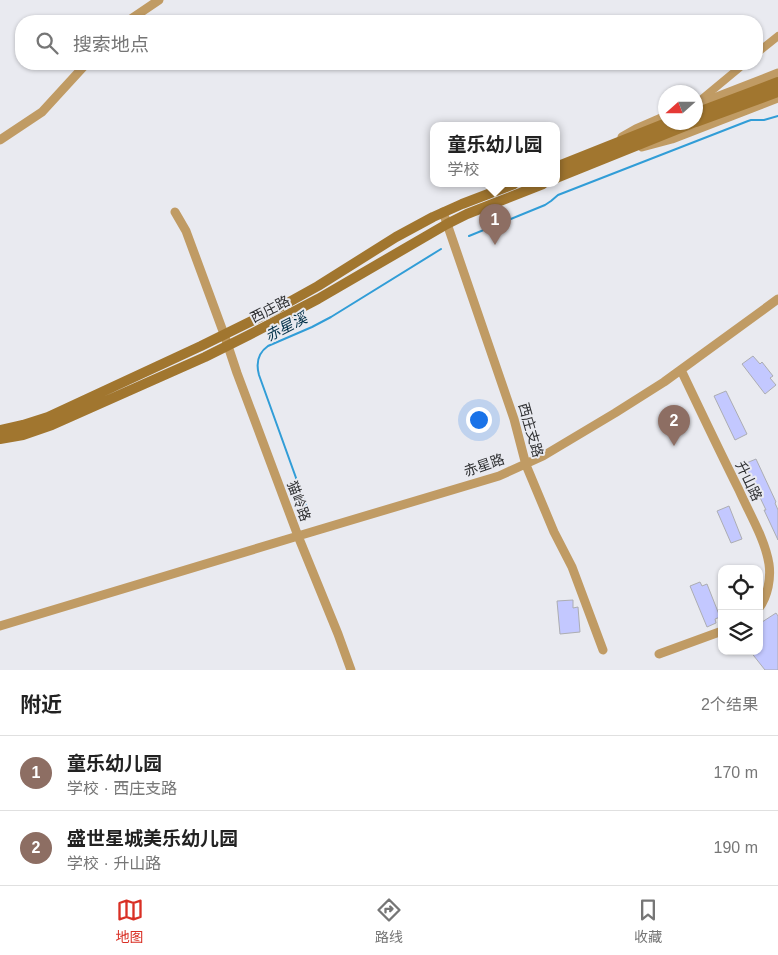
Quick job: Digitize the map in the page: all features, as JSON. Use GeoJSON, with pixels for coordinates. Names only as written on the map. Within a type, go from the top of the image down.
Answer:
{"type":"FeatureCollection","features":[{"type":"Feature","properties":{"kind":"main road"},"geometry":{"type":"LineString","coordinates":[[703,110],[778,82]]}},
{"type":"Feature","properties":{"kind":"main road"},"geometry":{"type":"LineString","coordinates":[[703,119],[778,92]]}},
{"type":"Feature","properties":{"kind":"main road"},"geometry":{"type":"LineString","coordinates":[[560,176],[610,151],[661,130]]}},
{"type":"Feature","properties":{"kind":"main road"},"geometry":{"type":"LineString","coordinates":[[560,166],[610,151]]}},
{"type":"Feature","properties":{"kind":"main road","name":"西庄路"},"geometry":{"type":"LineString","coordinates":[[0,430],[31,423],[64,410],[224,334],[290,302],[396,237],[443,212],[506,187]]}},
{"type":"Feature","properties":{"kind":"main road","name":"西庄路"},"geometry":{"type":"LineString","coordinates":[[0,439],[52,425],[228,346],[318,299],[447,224],[535,187]]}},
{"type":"Feature","properties":{"kind":"street"},"geometry":{"type":"LineString","coordinates":[[137,15],[159,0]]}},
{"type":"Feature","properties":{"kind":"street"},"geometry":{"type":"LineString","coordinates":[[763,48],[778,36]]}},
{"type":"Feature","properties":{"kind":"street"},"geometry":{"type":"LineString","coordinates":[[0,140],[42,112],[80,70]]}},
{"type":"Feature","properties":{"kind":"street"},"geometry":{"type":"LineString","coordinates":[[703,98],[737,70]]}},
{"type":"Feature","properties":{"kind":"street"},"geometry":{"type":"LineString","coordinates":[[703,101],[778,73]]}},
{"type":"Feature","properties":{"kind":"street"},"geometry":{"type":"LineString","coordinates":[[610,151],[672,139],[778,98]]}},
{"type":"Feature","properties":{"kind":"street"},"geometry":{"type":"LineString","coordinates":[[610,151],[636,129],[658,119]]}},
{"type":"Feature","properties":{"kind":"street","name":"猫岭路"},"geometry":{"type":"LineString","coordinates":[[0,626],[298,536],[186,231],[175,212]]}},
{"type":"Feature","properties":{"kind":"street","name":"西庄支路"},"geometry":{"type":"LineString","coordinates":[[443,212],[514,418],[526,465],[554,532],[572,567],[603,650]]}},
{"type":"Feature","properties":{"kind":"street","name":"赤星路"},"geometry":{"type":"LineString","coordinates":[[298,536],[499,476],[526,465],[599,423],[681,370],[778,299]]}},
{"type":"Feature","properties":{"kind":"street","name":"升山路"},"geometry":{"type":"LineString","coordinates":[[681,370],[753,519],[767,554],[770,565],[769,582],[763,601]]}},
{"type":"Feature","properties":{"kind":"street"},"geometry":{"type":"LineString","coordinates":[[298,536],[351,670]]}},
{"type":"Feature","properties":{"kind":"street"},"geometry":{"type":"LineString","coordinates":[[659,654],[718,632]]}},
{"type":"Feature","properties":{"kind":"building"},"geometry":{"type":"Polygon","coordinates":[[[753,356],[760,364],[762,362],[773,376],[770,378],[776,385],[765,394],[742,364],[753,356]]]}},
{"type":"Feature","properties":{"kind":"building"},"geometry":{"type":"Polygon","coordinates":[[[726,391],[747,434],[735,440],[714,396],[726,391]]]}},
{"type":"Feature","properties":{"kind":"building"},"geometry":{"type":"Polygon","coordinates":[[[756,459],[776,502],[778,510],[778,540],[744,464],[756,459]]]}},
{"type":"Feature","properties":{"kind":"building"},"geometry":{"type":"Polygon","coordinates":[[[729,506],[742,539],[731,543],[717,511],[729,506]]]}},
{"type":"Feature","properties":{"kind":"building"},"geometry":{"type":"Polygon","coordinates":[[[700,582],[702,586],[707,584],[718,612],[718,618],[715,619],[716,623],[707,627],[690,586],[700,582]]]}},
{"type":"Feature","properties":{"kind":"building"},"geometry":{"type":"Polygon","coordinates":[[[573,600],[573,608],[578,607],[580,632],[560,634],[557,601],[573,600]]]}},
{"type":"Feature","properties":{"kind":"building"},"geometry":{"type":"Polygon","coordinates":[[[776,613],[778,616],[778,670],[765,670],[753,655],[763,655],[763,621],[776,613]]]}},
{"type":"Feature","properties":{"kind":"waterway","name":"赤星溪"},"geometry":{"type":"LineString","coordinates":[[469,236],[545,205],[558,195],[748,121],[764,120],[778,116]]}},
{"type":"Feature","properties":{"kind":"waterway","name":"赤星溪"},"geometry":{"type":"LineString","coordinates":[[309,514],[259,375],[258,363],[260,355],[268,346],[331,317],[441,249]]}},
{"type":"Feature","properties":{"kind":"place","name":"童乐幼儿园"},"geometry":{"type":"Point","coordinates":[495,245]}},
{"type":"Feature","properties":{"kind":"place","name":"盛世星城美乐幼儿园"},"geometry":{"type":"Point","coordinates":[674,446]}}]}
